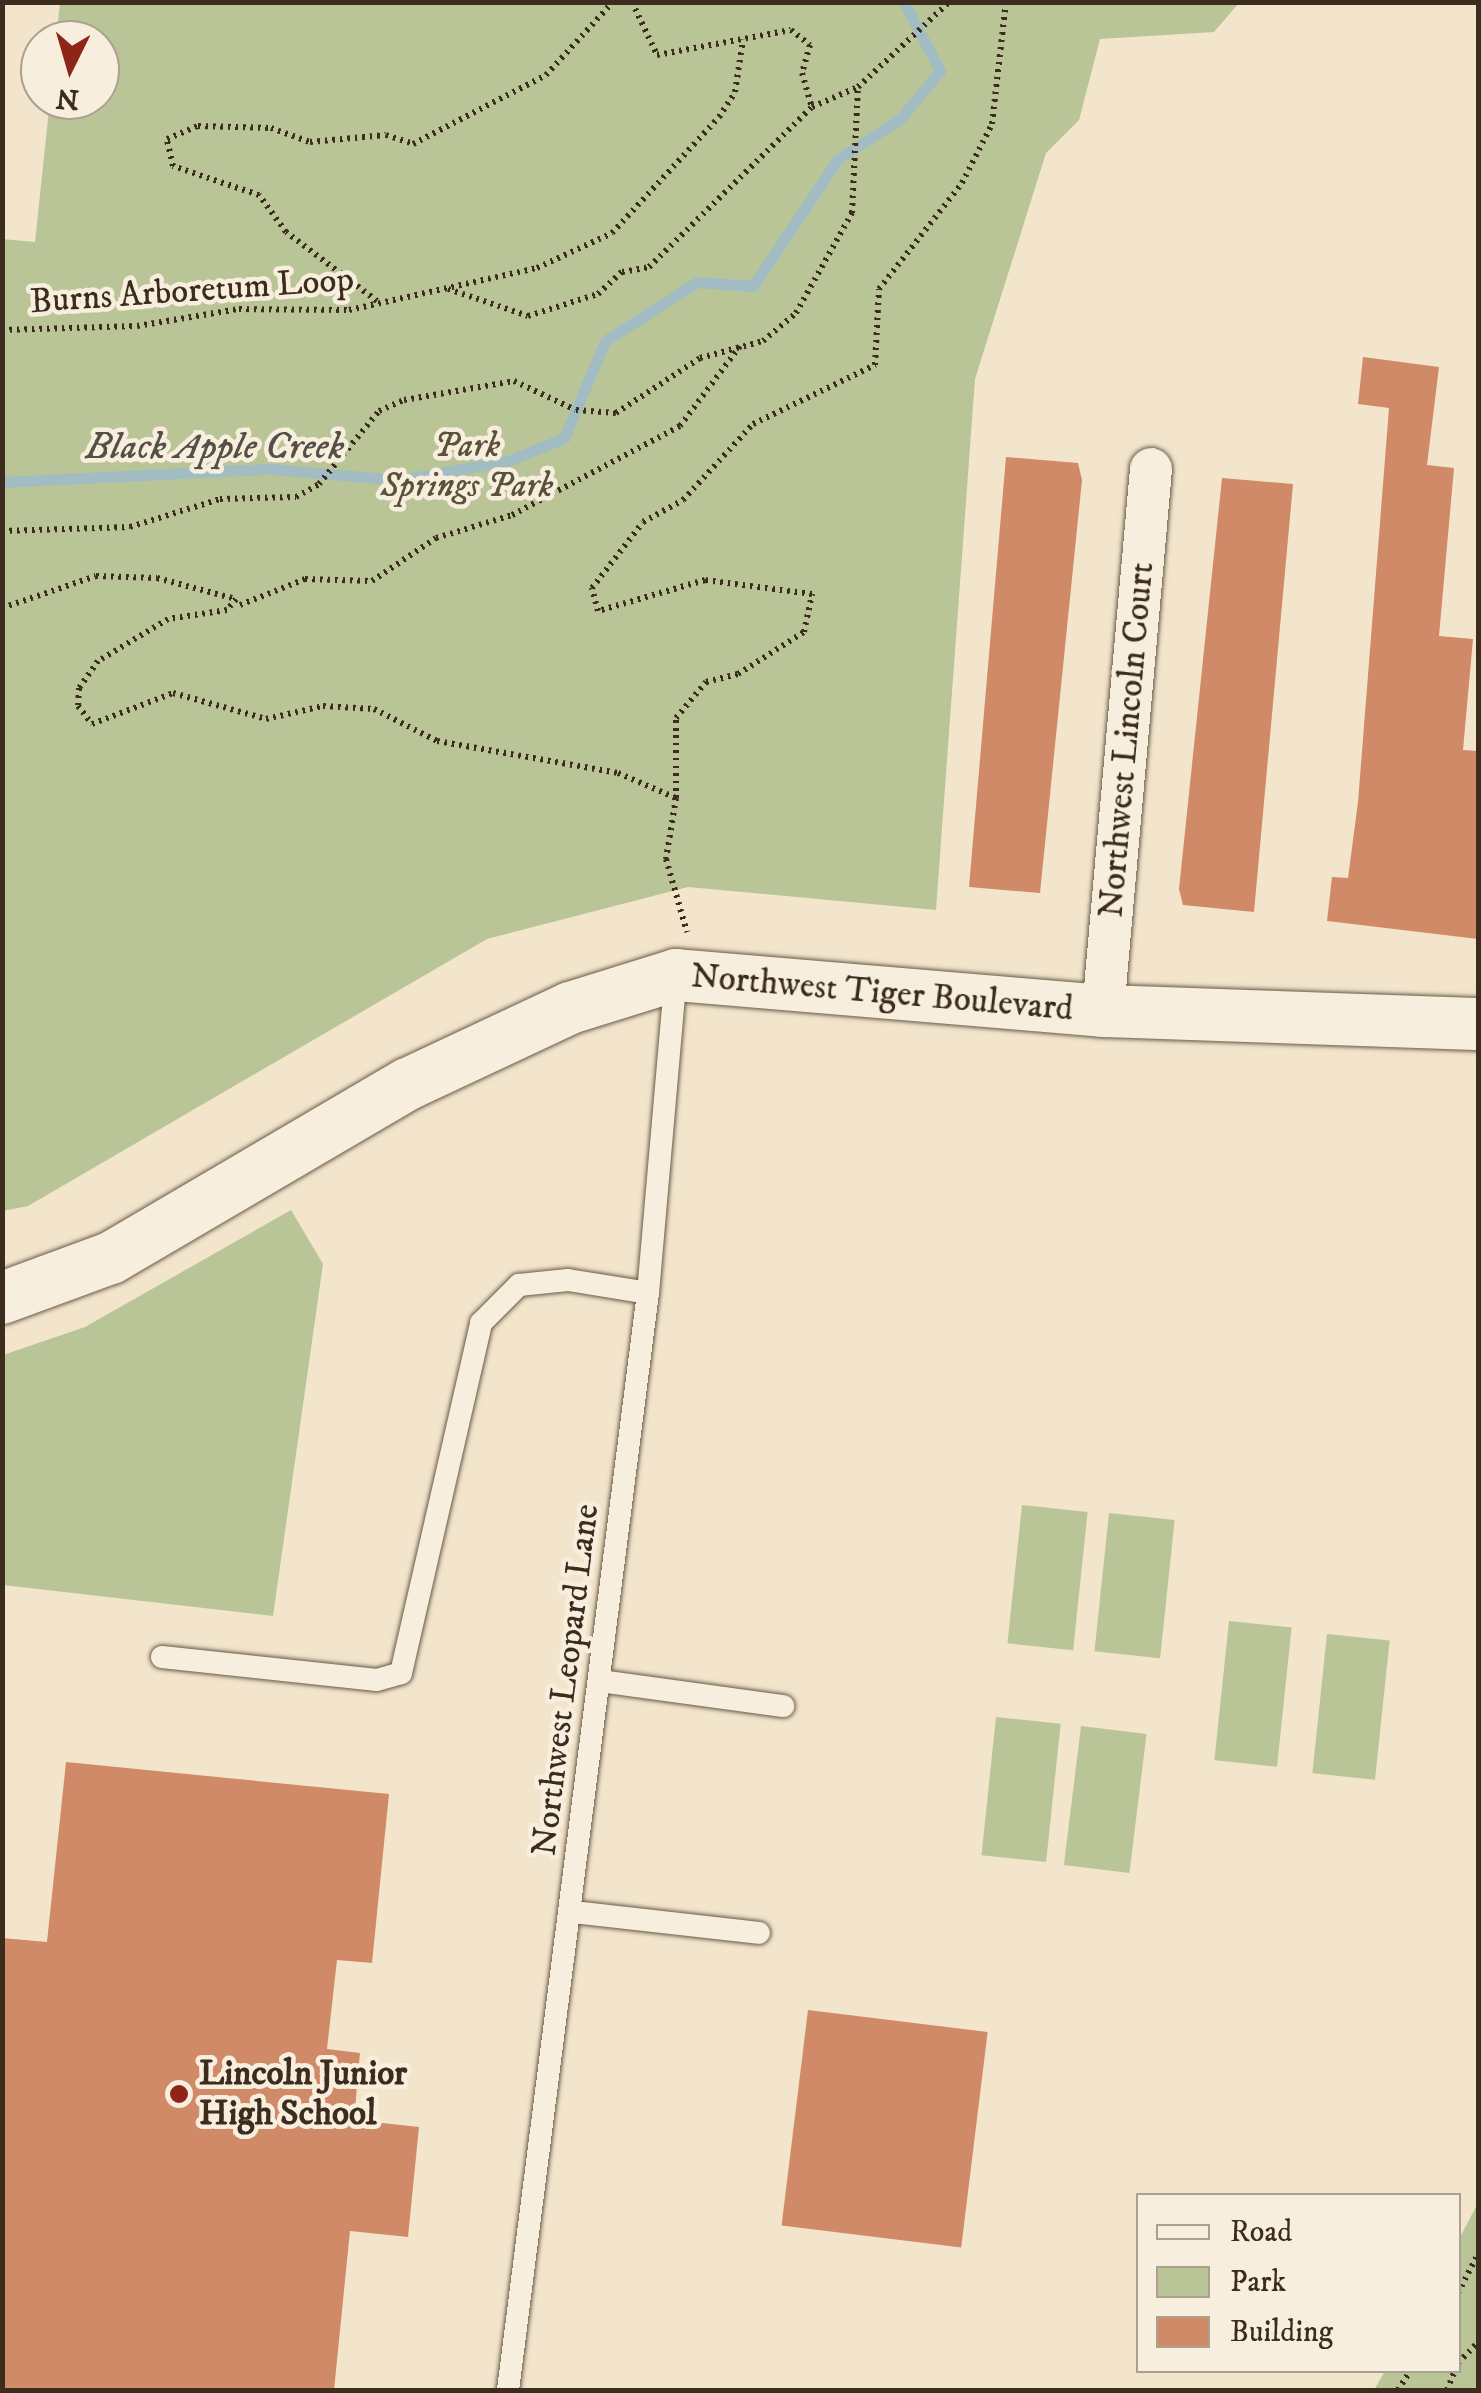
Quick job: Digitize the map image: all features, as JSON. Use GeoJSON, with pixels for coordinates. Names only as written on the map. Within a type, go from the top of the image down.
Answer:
{"type":"FeatureCollection","features":[{"type":"Feature","properties":{"kind":"street","name":"Northwest Lincoln Court"},"geometry":{"type":"LineString","coordinates":[[1102,1012],[1151,469]]}},
{"type":"Feature","properties":{"kind":"street","name":"Northwest Tiger Boulevard"},"geometry":{"type":"LineString","coordinates":[[2,1298],[111,1258],[408,1084],[682,956],[1102,1012],[1478,1024]]}},
{"type":"Feature","properties":{"kind":"lane","name":"Northwest Leopard Lane"},"geometry":{"type":"LineString","coordinates":[[508,2390],[573,1912],[648,1293],[682,956]]}},
{"type":"Feature","properties":{"kind":"lane"},"geometry":{"type":"LineString","coordinates":[[162,1657],[377,1680],[401,1673],[481,1322],[519,1284],[568,1280],[648,1293]]}},
{"type":"Feature","properties":{"kind":"lane"},"geometry":{"type":"LineString","coordinates":[[600,1681],[783,1706]]}},
{"type":"Feature","properties":{"kind":"lane"},"geometry":{"type":"LineString","coordinates":[[573,1912],[759,1933]]}},
{"type":"Feature","properties":{"kind":"path"},"geometry":{"type":"LineString","coordinates":[[378,302],[286,232],[259,195],[182,172],[163,145],[198,126],[412,144],[471,119],[546,75],[613,2]]}},
{"type":"Feature","properties":{"kind":"path"},"geometry":{"type":"LineString","coordinates":[[632,2],[650,53],[699,54],[771,28],[810,45],[802,73],[812,108]]}},
{"type":"Feature","properties":{"kind":"path"},"geometry":{"type":"LineString","coordinates":[[448,289],[528,316],[598,294],[622,272],[649,267],[812,108],[858,86],[948,2]]}},
{"type":"Feature","properties":{"kind":"path"},"geometry":{"type":"LineString","coordinates":[[682,956],[666,859],[676,798],[676,718],[706,682],[738,674],[804,632],[812,594],[706,580],[598,611],[592,588],[643,522],[683,500],[752,424],[875,364],[879,289],[962,183],[992,124],[1006,2]]}},
{"type":"Feature","properties":{"kind":"path","name":"Burns Arboretum Loop"},"geometry":{"type":"LineString","coordinates":[[2,330],[378,302],[537,268],[612,234],[720,117],[736,92],[743,40]]}},
{"type":"Feature","properties":{"kind":"path"},"geometry":{"type":"LineString","coordinates":[[2,530],[130,527],[220,498],[296,497],[319,484],[378,411],[404,400],[514,381],[576,410],[616,412],[700,358],[764,341],[796,313],[852,212],[858,86]]}},
{"type":"Feature","properties":{"kind":"path"},"geometry":{"type":"LineString","coordinates":[[676,798],[618,773],[436,741],[374,709],[323,706],[266,719],[173,693],[107,722],[82,714],[80,688],[122,640],[168,619],[236,607],[305,579],[372,580],[436,538],[512,515],[680,426],[741,346]]}},
{"type":"Feature","properties":{"kind":"path"},"geometry":{"type":"LineString","coordinates":[[2,608],[96,576],[157,578],[236,599],[236,607]]}},
{"type":"Feature","properties":{"kind":"path"},"geometry":{"type":"LineString","coordinates":[[1461,2287],[1478,2254]]}},
{"type":"Feature","properties":{"kind":"green space","name":"Park Springs Park"},"geometry":{"type":"Polygon","coordinates":[[[60,3],[1239,3],[1214,32],[1100,39],[1079,120],[1046,153],[975,379],[936,910],[688,887],[487,939],[28,1206],[3,1211],[2,239],[35,242],[48,120],[120,120],[120,20],[58,20],[60,3]]]}},
{"type":"Feature","properties":{"kind":"green space"},"geometry":{"type":"Polygon","coordinates":[[[291,1210],[323,1264],[273,1616],[3,1585],[3,1355],[85,1327],[291,1210]]]}},
{"type":"Feature","properties":{"kind":"green space"},"geometry":{"type":"Polygon","coordinates":[[[1022,1505],[1088,1512],[1073,1650],[1007,1643],[1022,1505]]]}},
{"type":"Feature","properties":{"kind":"green space"},"geometry":{"type":"Polygon","coordinates":[[[1109,1513],[1175,1520],[1160,1658],[1094,1651],[1109,1513]]]}},
{"type":"Feature","properties":{"kind":"green space"},"geometry":{"type":"Polygon","coordinates":[[[1229,1621],[1292,1628],[1277,1767],[1214,1760],[1229,1621]]]}},
{"type":"Feature","properties":{"kind":"green space"},"geometry":{"type":"Polygon","coordinates":[[[1327,1634],[1390,1641],[1375,1780],[1312,1773],[1327,1634]]]}},
{"type":"Feature","properties":{"kind":"green space"},"geometry":{"type":"Polygon","coordinates":[[[996,1717],[1061,1724],[1046,1862],[981,1855],[996,1717]]]}},
{"type":"Feature","properties":{"kind":"green space"},"geometry":{"type":"Polygon","coordinates":[[[1081,1726],[1147,1734],[1129,1873],[1064,1865],[1081,1726]]]}},
{"type":"Feature","properties":{"kind":"green space"},"geometry":{"type":"Polygon","coordinates":[[[1478,2203],[1478,2390],[1374,2390],[1384,2373],[1461,2373],[1461,2235],[1478,2203]]]}},
{"type":"Feature","properties":{"kind":"building"},"geometry":{"type":"Polygon","coordinates":[[[1363,357],[1439,367],[1427,465],[1454,468],[1439,636],[1473,639],[1463,750],[1478,751],[1478,939],[1327,921],[1332,877],[1348,878],[1358,802],[1389,408],[1358,404],[1363,357]]]}},
{"type":"Feature","properties":{"kind":"building"},"geometry":{"type":"Polygon","coordinates":[[[1006,457],[1078,463],[1082,480],[1040,893],[969,887],[1006,457]]]}},
{"type":"Feature","properties":{"kind":"building"},"geometry":{"type":"Polygon","coordinates":[[[1222,478],[1293,484],[1254,912],[1183,905],[1179,889],[1222,478]]]}},
{"type":"Feature","properties":{"kind":"building","name":"Lincoln Junior High School"},"geometry":{"type":"Polygon","coordinates":[[[66,1762],[389,1794],[372,1963],[337,1960],[327,2049],[360,2053],[354,2120],[419,2127],[408,2237],[350,2231],[334,2390],[2,2390],[2,1938],[47,1942],[66,1762]]]}},
{"type":"Feature","properties":{"kind":"building"},"geometry":{"type":"Polygon","coordinates":[[[808,2010],[988,2032],[961,2247],[782,2225],[808,2010]]]}},
{"type":"Feature","properties":{"kind":"waterway","name":"Black Apple Creek"},"geometry":{"type":"LineString","coordinates":[[2,482],[270,469],[400,480],[508,461],[564,438],[605,341],[697,282],[753,286],[838,159],[901,118],[940,71],[904,2]]}},
{"type":"Feature","properties":{"kind":"place","name":"Lincoln Junior High School"},"geometry":{"type":"Point","coordinates":[179,2094]}}]}
